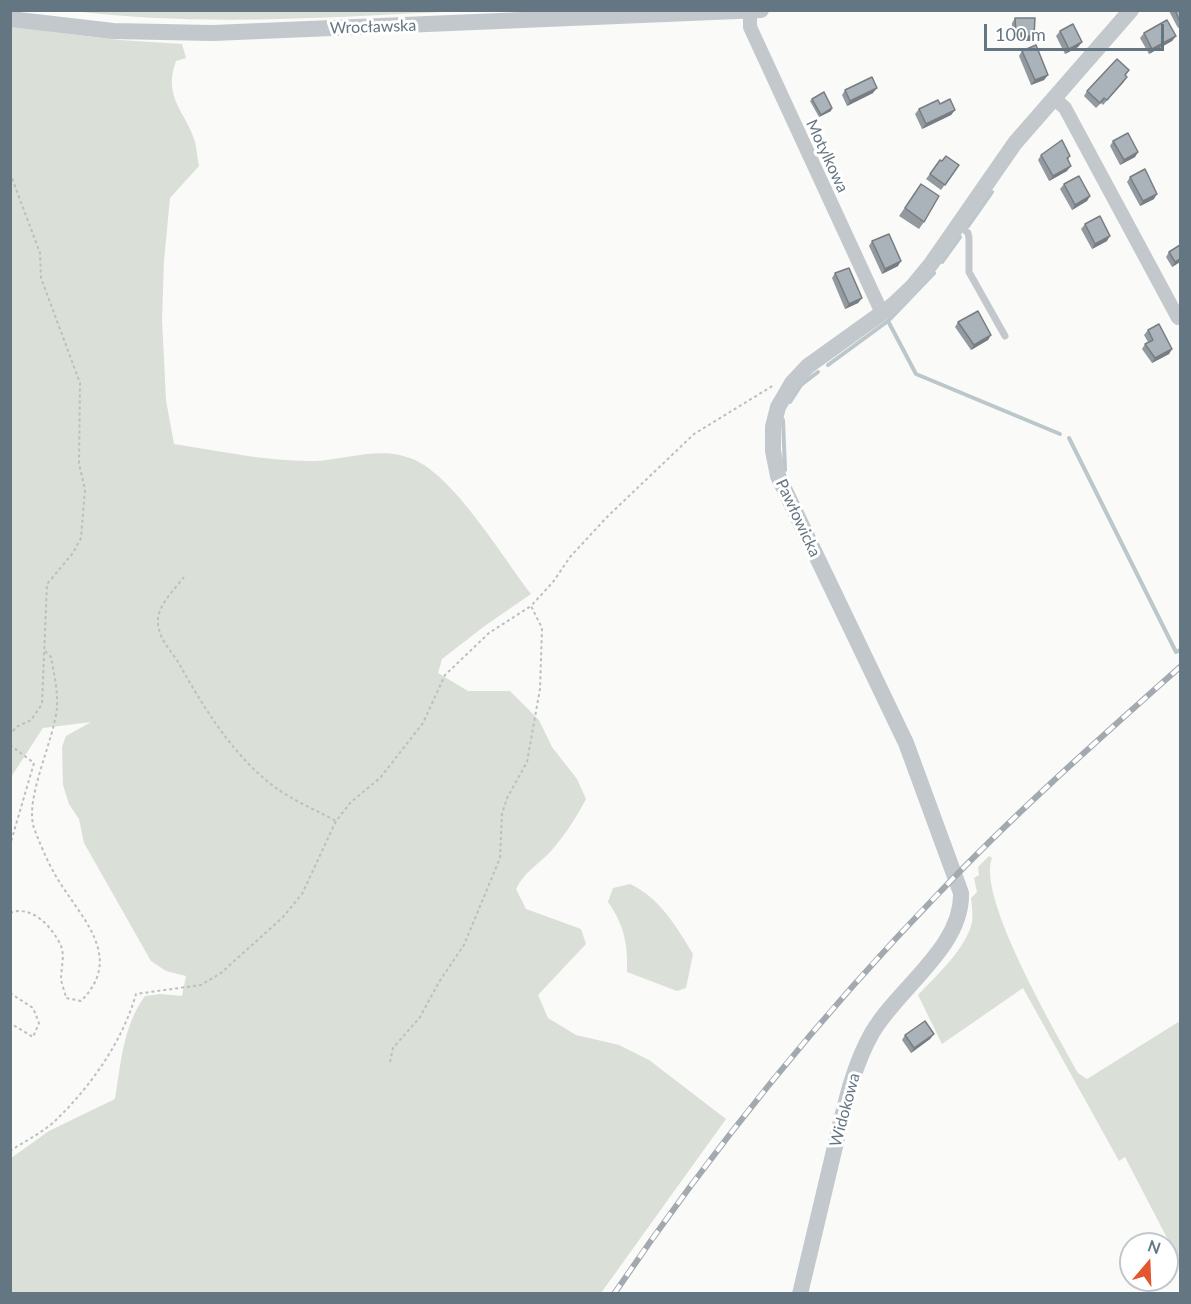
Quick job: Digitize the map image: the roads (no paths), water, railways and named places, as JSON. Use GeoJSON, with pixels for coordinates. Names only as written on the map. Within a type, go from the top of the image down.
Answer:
{"type":"FeatureCollection","features":[{"type":"Feature","properties":{"kind":"street","name":"Wrocławska"},"geometry":{"type":"LineString","coordinates":[[10,19],[113,31],[213,33],[761,10]]}},
{"type":"Feature","properties":{"kind":"street","name":"Pawłowicka"},"geometry":{"type":"LineString","coordinates":[[940,949],[959,916],[962,900],[960,886],[906,743],[778,476],[773,451],[772,428],[778,407],[787,390],[808,366],[882,313],[924,272],[1008,153],[1131,10]]}},
{"type":"Feature","properties":{"kind":"street","name":"Motylkowa"},"geometry":{"type":"LineString","coordinates":[[750,11],[750,27],[882,313]]}},
{"type":"Feature","properties":{"kind":"street"},"geometry":{"type":"LineString","coordinates":[[1054,98],[1065,108],[1178,318]]}},
{"type":"Feature","properties":{"kind":"street","name":"Widokowa"},"geometry":{"type":"LineString","coordinates":[[800,1293],[845,1106],[862,1055],[880,1020],[940,949]]}},
{"type":"Feature","properties":{"kind":"lane"},"geometry":{"type":"LineString","coordinates":[[958,224],[968,233],[969,272],[1005,336]]}},
{"type":"Feature","properties":{"kind":"waterway"},"geometry":{"type":"LineString","coordinates":[[968,226],[992,192]]}},
{"type":"Feature","properties":{"kind":"waterway"},"geometry":{"type":"LineString","coordinates":[[942,262],[960,237]]}},
{"type":"Feature","properties":{"kind":"waterway"},"geometry":{"type":"LineString","coordinates":[[828,365],[888,321],[934,273]]}},
{"type":"Feature","properties":{"kind":"waterway"},"geometry":{"type":"LineString","coordinates":[[888,321],[916,374],[1060,434]]}},
{"type":"Feature","properties":{"kind":"waterway"},"geometry":{"type":"LineString","coordinates":[[790,402],[801,385],[818,372]]}},
{"type":"Feature","properties":{"kind":"waterway"},"geometry":{"type":"LineString","coordinates":[[783,420],[785,470]]}},
{"type":"Feature","properties":{"kind":"waterway"},"geometry":{"type":"LineString","coordinates":[[1069,438],[1176,652],[1180,650]]}},
{"type":"Feature","properties":{"kind":"railway"},"geometry":{"type":"LineString","coordinates":[[614,1294],[728,1137],[851,988],[997,834],[1180,667]]}}]}
